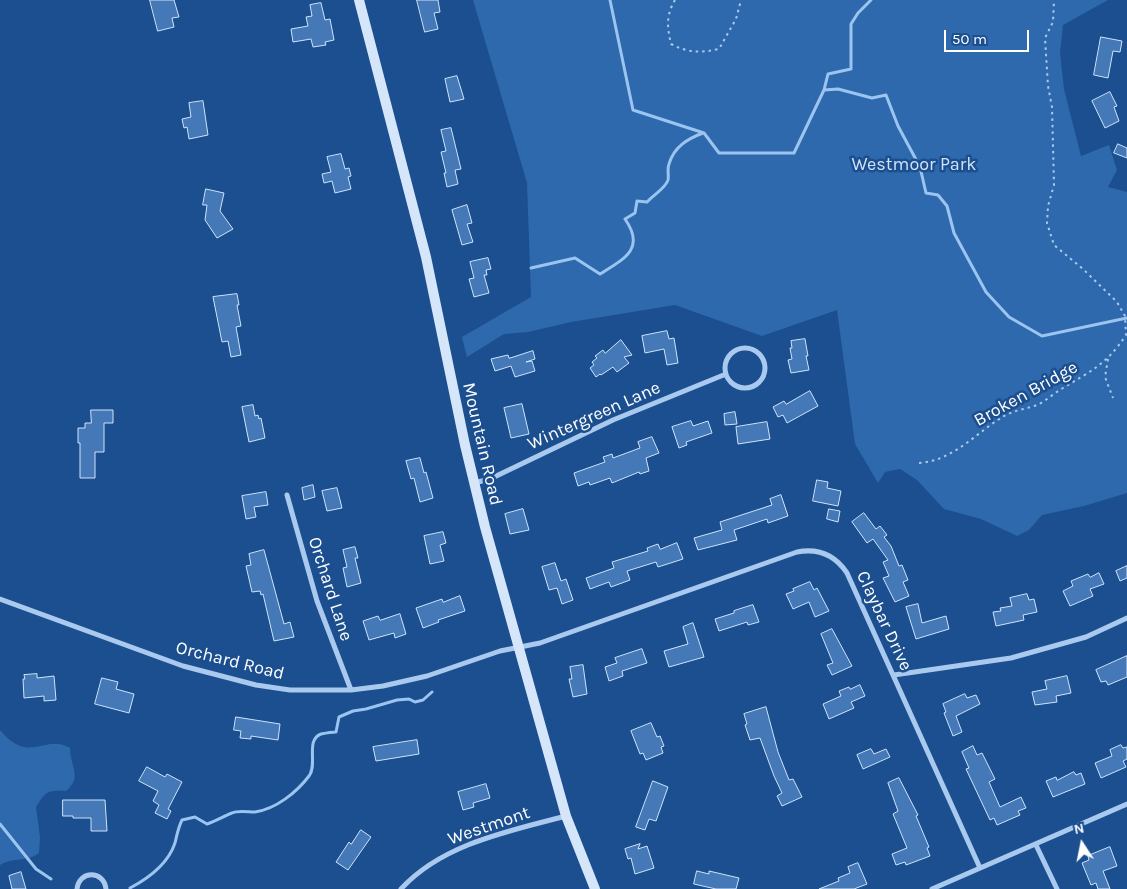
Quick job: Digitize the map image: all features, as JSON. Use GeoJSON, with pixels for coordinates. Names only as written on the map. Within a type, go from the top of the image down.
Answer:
{"type":"FeatureCollection","features":[{"type":"Feature","properties":{"kind":"main road","name":"Mountain Road"},"geometry":{"type":"LineString","coordinates":[[359,0],[426,257],[474,484],[566,816],[595,889]]}},
{"type":"Feature","properties":{"kind":"street"},"geometry":{"type":"LineString","coordinates":[[740,349],[750,349],[756,352],[764,363],[765,372],[762,378],[752,387],[734,385],[726,374],[726,363],[729,357],[740,349]]}},
{"type":"Feature","properties":{"kind":"street","name":"Wintergreen Lane"},"geometry":{"type":"LineString","coordinates":[[474,484],[490,479],[613,420],[726,374]]}},
{"type":"Feature","properties":{"kind":"street","name":"Orchard Lane"},"geometry":{"type":"LineString","coordinates":[[287,495],[317,601],[352,690]]}},
{"type":"Feature","properties":{"kind":"street","name":"Claybar Drive"},"geometry":{"type":"LineString","coordinates":[[518,648],[540,643],[797,552],[815,550],[833,557],[847,573],[980,868]]}},
{"type":"Feature","properties":{"kind":"street","name":"Orchard Road"},"geometry":{"type":"LineString","coordinates":[[0,599],[183,666],[256,685],[290,690],[352,690],[383,686],[420,678],[500,651],[518,648]]}},
{"type":"Feature","properties":{"kind":"street"},"geometry":{"type":"LineString","coordinates":[[894,675],[1011,658],[1086,637],[1127,618]]}},
{"type":"Feature","properties":{"kind":"street"},"geometry":{"type":"LineString","coordinates":[[932,889],[1127,804]]}},
{"type":"Feature","properties":{"kind":"street","name":"Westmont"},"geometry":{"type":"LineString","coordinates":[[401,889],[426,867],[456,850],[499,834],[566,816]]}},
{"type":"Feature","properties":{"kind":"street"},"geometry":{"type":"LineString","coordinates":[[1036,845],[1057,889]]}},
{"type":"Feature","properties":{"kind":"street"},"geometry":{"type":"LineString","coordinates":[[77,889],[83,877],[92,874],[101,877],[106,889]]}},
{"type":"Feature","properties":{"kind":"path"},"geometry":{"type":"LineString","coordinates":[[675,0],[667,21],[671,44],[697,53],[719,50],[736,19],[741,0]]}},
{"type":"Feature","properties":{"kind":"path","name":"Broken Bridge"},"geometry":{"type":"LineString","coordinates":[[919,463],[957,450],[1004,416],[1037,405],[1089,373],[1109,357],[1126,335],[1125,316],[1117,302],[1083,269],[1054,245],[1047,223],[1048,206],[1054,185],[1052,107],[1048,86],[1045,38],[1052,22],[1054,0]]}},
{"type":"Feature","properties":{"kind":"path"},"geometry":{"type":"LineString","coordinates":[[1109,357],[1105,377],[1113,398]]}},
{"type":"Feature","properties":{"kind":"green space","name":"Westmoor Park"},"geometry":{"type":"Polygon","coordinates":[[[473,0],[1108,0],[1063,25],[1060,53],[1064,89],[1081,156],[1109,145],[1117,170],[1108,187],[1127,192],[1127,493],[1084,506],[1042,515],[1029,530],[1017,536],[981,519],[944,509],[917,480],[900,469],[885,472],[878,483],[855,444],[837,310],[762,336],[675,305],[571,322],[528,332],[504,334],[467,357],[462,337],[531,297],[527,183],[473,0]]]}},
{"type":"Feature","properties":{"kind":"green space"},"geometry":{"type":"Polygon","coordinates":[[[0,730],[20,746],[28,748],[61,744],[70,748],[75,776],[71,786],[66,791],[51,791],[42,798],[36,807],[40,837],[39,853],[30,858],[10,861],[0,865],[0,730]]]}},
{"type":"Feature","properties":{"kind":"building"},"geometry":{"type":"Polygon","coordinates":[[[150,0],[174,0],[179,17],[172,18],[174,27],[158,31],[150,0]]]}},
{"type":"Feature","properties":{"kind":"building"},"geometry":{"type":"Polygon","coordinates":[[[417,0],[438,0],[440,12],[434,13],[438,29],[425,32],[417,0]]]}},
{"type":"Feature","properties":{"kind":"building"},"geometry":{"type":"Polygon","coordinates":[[[321,3],[325,20],[330,19],[334,40],[325,42],[326,45],[313,47],[311,39],[293,42],[291,29],[308,26],[306,17],[312,16],[310,5],[321,3]]]}},
{"type":"Feature","properties":{"kind":"building"},"geometry":{"type":"Polygon","coordinates":[[[1101,37],[1122,41],[1120,52],[1113,51],[1108,78],[1094,75],[1101,37]]]}},
{"type":"Feature","properties":{"kind":"building"},"geometry":{"type":"Polygon","coordinates":[[[457,76],[464,99],[450,102],[445,79],[457,76]]]}},
{"type":"Feature","properties":{"kind":"building"},"geometry":{"type":"Polygon","coordinates":[[[1110,92],[1117,106],[1114,107],[1119,121],[1105,128],[1092,101],[1110,92]]]}},
{"type":"Feature","properties":{"kind":"building"},"geometry":{"type":"Polygon","coordinates":[[[203,101],[208,135],[189,139],[187,127],[184,128],[182,119],[191,117],[189,103],[203,101]]]}},
{"type":"Feature","properties":{"kind":"building"},"geometry":{"type":"Polygon","coordinates":[[[451,128],[461,169],[455,170],[458,184],[447,187],[441,152],[446,151],[441,130],[451,128]]]}},
{"type":"Feature","properties":{"kind":"building"},"geometry":{"type":"Polygon","coordinates":[[[1118,144],[1127,148],[1127,158],[1114,153],[1118,144]]]}},
{"type":"Feature","properties":{"kind":"building"},"geometry":{"type":"Polygon","coordinates":[[[341,154],[345,169],[349,168],[351,176],[348,177],[351,189],[335,193],[332,181],[324,183],[322,174],[331,172],[327,157],[341,154]]]}},
{"type":"Feature","properties":{"kind":"building"},"geometry":{"type":"Polygon","coordinates":[[[206,189],[224,193],[220,211],[233,229],[217,238],[205,220],[207,205],[203,205],[206,189]]]}},
{"type":"Feature","properties":{"kind":"building"},"geometry":{"type":"Polygon","coordinates":[[[467,205],[472,223],[467,224],[473,242],[462,245],[452,210],[467,205]]]}},
{"type":"Feature","properties":{"kind":"building"},"geometry":{"type":"Polygon","coordinates":[[[488,258],[491,269],[486,270],[487,275],[484,275],[489,293],[474,297],[469,279],[474,278],[470,262],[488,258]]]}},
{"type":"Feature","properties":{"kind":"building"},"geometry":{"type":"Polygon","coordinates":[[[237,294],[241,326],[236,327],[241,355],[231,357],[228,341],[222,342],[213,297],[237,294]]]}},
{"type":"Feature","properties":{"kind":"building"},"geometry":{"type":"Polygon","coordinates":[[[667,331],[669,339],[674,338],[678,363],[667,365],[664,349],[645,353],[642,336],[667,331]]]}},
{"type":"Feature","properties":{"kind":"building"},"geometry":{"type":"Polygon","coordinates":[[[805,339],[809,370],[791,373],[788,360],[792,359],[791,341],[805,339]]]}},
{"type":"Feature","properties":{"kind":"building"},"geometry":{"type":"Polygon","coordinates":[[[621,340],[632,355],[624,357],[629,363],[617,372],[613,367],[596,377],[590,368],[594,365],[592,362],[597,358],[595,356],[603,350],[605,353],[621,340]]]}},
{"type":"Feature","properties":{"kind":"building"},"geometry":{"type":"Polygon","coordinates":[[[533,351],[535,359],[526,362],[532,361],[535,371],[515,377],[511,366],[495,371],[491,359],[508,355],[509,358],[533,351]]]}},
{"type":"Feature","properties":{"kind":"building"},"geometry":{"type":"Polygon","coordinates":[[[810,391],[818,406],[787,423],[783,415],[778,417],[773,407],[784,401],[786,404],[810,391]]]}},
{"type":"Feature","properties":{"kind":"building"},"geometry":{"type":"Polygon","coordinates":[[[522,404],[529,434],[511,438],[504,408],[522,404]]]}},
{"type":"Feature","properties":{"kind":"building"},"geometry":{"type":"Polygon","coordinates":[[[253,405],[255,416],[258,415],[259,419],[261,418],[265,438],[249,442],[242,407],[253,405]]]}},
{"type":"Feature","properties":{"kind":"building"},"geometry":{"type":"Polygon","coordinates":[[[91,410],[113,410],[113,423],[104,423],[104,452],[95,452],[95,478],[80,478],[78,428],[85,428],[85,423],[91,423],[91,410]]]}},
{"type":"Feature","properties":{"kind":"building"},"geometry":{"type":"Polygon","coordinates":[[[735,412],[737,424],[725,425],[724,414],[735,412]]]}},
{"type":"Feature","properties":{"kind":"building"},"geometry":{"type":"Polygon","coordinates":[[[691,421],[693,426],[708,421],[712,433],[686,442],[687,445],[679,448],[672,427],[691,421]]]}},
{"type":"Feature","properties":{"kind":"building"},"geometry":{"type":"Polygon","coordinates":[[[767,422],[770,439],[738,444],[736,427],[767,422]]]}},
{"type":"Feature","properties":{"kind":"building"},"geometry":{"type":"Polygon","coordinates":[[[652,437],[659,453],[646,458],[649,471],[640,474],[639,472],[612,483],[610,478],[590,485],[589,482],[578,486],[574,473],[605,462],[603,457],[612,454],[613,458],[640,448],[638,442],[652,437]]]}},
{"type":"Feature","properties":{"kind":"building"},"geometry":{"type":"Polygon","coordinates":[[[420,458],[433,498],[420,502],[414,478],[411,479],[406,461],[420,458]]]}},
{"type":"Feature","properties":{"kind":"building"},"geometry":{"type":"Polygon","coordinates":[[[817,480],[828,482],[827,488],[841,491],[838,506],[813,501],[817,480]]]}},
{"type":"Feature","properties":{"kind":"building"},"geometry":{"type":"Polygon","coordinates":[[[313,485],[315,497],[304,500],[302,488],[313,485]]]}},
{"type":"Feature","properties":{"kind":"building"},"geometry":{"type":"Polygon","coordinates":[[[337,488],[342,508],[327,511],[322,491],[337,488]]]}},
{"type":"Feature","properties":{"kind":"building"},"geometry":{"type":"Polygon","coordinates":[[[266,492],[268,505],[254,507],[256,517],[246,519],[242,496],[266,492]]]}},
{"type":"Feature","properties":{"kind":"building"},"geometry":{"type":"Polygon","coordinates":[[[781,495],[788,516],[768,523],[767,519],[734,530],[737,540],[698,550],[694,538],[722,530],[720,522],[772,505],[770,499],[781,495]]]}},
{"type":"Feature","properties":{"kind":"building"},"geometry":{"type":"Polygon","coordinates":[[[523,509],[529,530],[510,534],[505,514],[523,509]]]}},
{"type":"Feature","properties":{"kind":"building"},"geometry":{"type":"Polygon","coordinates":[[[829,509],[840,511],[838,522],[827,519],[829,509]]]}},
{"type":"Feature","properties":{"kind":"building"},"geometry":{"type":"Polygon","coordinates":[[[864,513],[876,529],[880,526],[887,535],[884,537],[891,546],[899,566],[902,565],[908,580],[903,582],[909,596],[895,602],[883,578],[889,576],[883,562],[888,560],[873,539],[867,543],[852,522],[864,513]]]}},
{"type":"Feature","properties":{"kind":"building"},"geometry":{"type":"Polygon","coordinates":[[[443,532],[446,543],[440,545],[444,561],[430,564],[424,536],[443,532]]]}},
{"type":"Feature","properties":{"kind":"building"},"geometry":{"type":"Polygon","coordinates":[[[677,543],[683,559],[658,567],[656,562],[627,571],[630,580],[611,587],[609,582],[590,589],[586,578],[614,568],[612,562],[648,551],[647,548],[658,544],[660,549],[677,543]]]}},
{"type":"Feature","properties":{"kind":"building"},"geometry":{"type":"Polygon","coordinates":[[[355,547],[358,558],[355,558],[361,583],[347,587],[343,568],[347,567],[343,550],[355,547]]]}},
{"type":"Feature","properties":{"kind":"building"},"geometry":{"type":"Polygon","coordinates":[[[264,550],[284,624],[290,622],[294,637],[274,641],[263,594],[261,595],[260,591],[252,592],[246,566],[251,565],[249,554],[264,550]]]}},
{"type":"Feature","properties":{"kind":"building"},"geometry":{"type":"Polygon","coordinates":[[[555,563],[561,581],[566,579],[573,600],[562,604],[557,588],[549,590],[542,567],[555,563]]]}},
{"type":"Feature","properties":{"kind":"building"},"geometry":{"type":"Polygon","coordinates":[[[1127,566],[1127,578],[1120,581],[1116,571],[1127,566]]]}},
{"type":"Feature","properties":{"kind":"building"},"geometry":{"type":"Polygon","coordinates":[[[1099,573],[1104,584],[1090,589],[1093,596],[1070,606],[1063,591],[1073,586],[1071,581],[1088,574],[1090,577],[1099,573]]]}},
{"type":"Feature","properties":{"kind":"building"},"geometry":{"type":"Polygon","coordinates":[[[810,582],[814,590],[817,588],[829,611],[815,617],[809,602],[793,609],[786,594],[810,582]]]}},
{"type":"Feature","properties":{"kind":"building"},"geometry":{"type":"Polygon","coordinates":[[[1027,594],[1029,600],[1034,599],[1037,612],[1023,615],[1024,620],[996,626],[993,612],[1001,611],[1000,608],[1012,606],[1010,598],[1027,594]]]}},
{"type":"Feature","properties":{"kind":"building"},"geometry":{"type":"Polygon","coordinates":[[[460,596],[465,611],[438,620],[439,622],[423,628],[416,608],[442,599],[443,602],[460,596]]]}},
{"type":"Feature","properties":{"kind":"building"},"geometry":{"type":"Polygon","coordinates":[[[918,604],[922,623],[946,616],[949,629],[916,639],[906,607],[918,604]]]}},
{"type":"Feature","properties":{"kind":"building"},"geometry":{"type":"Polygon","coordinates":[[[753,605],[759,622],[748,625],[747,622],[719,631],[715,619],[753,605]]]}},
{"type":"Feature","properties":{"kind":"building"},"geometry":{"type":"Polygon","coordinates":[[[400,614],[406,634],[395,638],[394,633],[369,640],[363,621],[378,616],[380,620],[400,614]]]}},
{"type":"Feature","properties":{"kind":"building"},"geometry":{"type":"Polygon","coordinates":[[[693,623],[704,657],[669,667],[664,651],[688,644],[683,627],[693,623]]]}},
{"type":"Feature","properties":{"kind":"building"},"geometry":{"type":"Polygon","coordinates":[[[832,629],[852,666],[832,675],[827,665],[833,663],[821,634],[832,629]]]}},
{"type":"Feature","properties":{"kind":"building"},"geometry":{"type":"Polygon","coordinates":[[[642,649],[647,663],[622,671],[623,676],[609,681],[605,667],[617,663],[615,658],[642,649]]]}},
{"type":"Feature","properties":{"kind":"building"},"geometry":{"type":"Polygon","coordinates":[[[1127,656],[1127,677],[1108,685],[1106,681],[1101,682],[1096,670],[1127,656]]]}},
{"type":"Feature","properties":{"kind":"building"},"geometry":{"type":"Polygon","coordinates":[[[583,665],[587,694],[573,697],[569,679],[572,679],[570,667],[583,665]]]}},
{"type":"Feature","properties":{"kind":"building"},"geometry":{"type":"Polygon","coordinates":[[[37,674],[37,678],[54,676],[56,700],[44,701],[44,696],[24,698],[24,675],[37,674]]]}},
{"type":"Feature","properties":{"kind":"building"},"geometry":{"type":"Polygon","coordinates":[[[1067,676],[1071,693],[1056,696],[1057,702],[1035,705],[1032,692],[1047,689],[1045,681],[1067,676]]]}},
{"type":"Feature","properties":{"kind":"building"},"geometry":{"type":"Polygon","coordinates":[[[102,678],[118,682],[116,689],[134,694],[129,713],[95,704],[102,678]]]}},
{"type":"Feature","properties":{"kind":"building"},"geometry":{"type":"Polygon","coordinates":[[[860,685],[865,696],[851,702],[854,708],[829,719],[823,704],[841,696],[839,691],[860,685]]]}},
{"type":"Feature","properties":{"kind":"building"},"geometry":{"type":"Polygon","coordinates":[[[965,694],[967,698],[976,695],[980,704],[956,716],[962,732],[953,736],[944,713],[946,712],[943,704],[965,694]]]}},
{"type":"Feature","properties":{"kind":"building"},"geometry":{"type":"Polygon","coordinates":[[[766,707],[778,752],[789,780],[793,779],[802,797],[782,806],[777,796],[782,793],[760,738],[750,740],[745,725],[747,724],[744,714],[766,707]]]}},
{"type":"Feature","properties":{"kind":"building"},"geometry":{"type":"Polygon","coordinates":[[[236,717],[280,724],[278,740],[251,736],[251,739],[240,738],[241,731],[234,730],[236,717]]]}},
{"type":"Feature","properties":{"kind":"building"},"geometry":{"type":"Polygon","coordinates":[[[651,723],[657,737],[660,736],[664,746],[661,747],[663,753],[646,760],[643,753],[640,754],[631,731],[651,723]]]}},
{"type":"Feature","properties":{"kind":"building"},"geometry":{"type":"Polygon","coordinates":[[[417,740],[419,754],[376,761],[373,747],[417,740]]]}},
{"type":"Feature","properties":{"kind":"building"},"geometry":{"type":"Polygon","coordinates":[[[1121,745],[1123,748],[1127,747],[1127,759],[1123,761],[1126,767],[1101,778],[1095,763],[1112,756],[1110,750],[1121,745]]]}},
{"type":"Feature","properties":{"kind":"building"},"geometry":{"type":"Polygon","coordinates":[[[973,746],[977,755],[982,753],[995,779],[989,782],[1000,807],[1021,797],[1026,808],[1018,811],[1020,815],[997,825],[994,818],[990,820],[966,769],[969,768],[962,752],[973,746]]]}},
{"type":"Feature","properties":{"kind":"building"},"geometry":{"type":"Polygon","coordinates":[[[871,749],[874,754],[886,749],[890,757],[863,769],[857,755],[871,749]]]}},
{"type":"Feature","properties":{"kind":"building"},"geometry":{"type":"Polygon","coordinates":[[[147,767],[165,777],[167,774],[182,782],[168,809],[171,811],[167,819],[155,813],[159,805],[153,801],[158,791],[139,781],[147,767]]]}},
{"type":"Feature","properties":{"kind":"building"},"geometry":{"type":"Polygon","coordinates":[[[1074,772],[1076,775],[1081,773],[1085,784],[1053,797],[1046,781],[1056,777],[1057,780],[1074,772]]]}},
{"type":"Feature","properties":{"kind":"building"},"geometry":{"type":"Polygon","coordinates":[[[899,778],[918,815],[916,816],[929,847],[927,848],[930,856],[906,865],[905,862],[896,865],[892,854],[907,848],[893,814],[898,811],[888,783],[899,778]]]}},
{"type":"Feature","properties":{"kind":"building"},"geometry":{"type":"Polygon","coordinates":[[[653,781],[668,787],[656,821],[649,819],[645,830],[636,827],[653,781]]]}},
{"type":"Feature","properties":{"kind":"building"},"geometry":{"type":"Polygon","coordinates":[[[486,784],[490,798],[473,803],[474,807],[463,810],[458,792],[486,784]]]}},
{"type":"Feature","properties":{"kind":"building"},"geometry":{"type":"Polygon","coordinates":[[[63,800],[105,800],[107,831],[91,831],[91,818],[63,816],[63,800]]]}},
{"type":"Feature","properties":{"kind":"building"},"geometry":{"type":"Polygon","coordinates":[[[361,830],[371,837],[348,870],[336,862],[349,842],[351,844],[361,830]]]}},
{"type":"Feature","properties":{"kind":"building"},"geometry":{"type":"Polygon","coordinates":[[[640,844],[638,849],[647,846],[654,868],[635,874],[631,858],[628,859],[625,849],[640,844]]]}},
{"type":"Feature","properties":{"kind":"building"},"geometry":{"type":"Polygon","coordinates":[[[1110,847],[1117,866],[1103,871],[1110,889],[1098,889],[1096,883],[1091,885],[1082,863],[1089,860],[1088,856],[1110,847]]]}},
{"type":"Feature","properties":{"kind":"building"},"geometry":{"type":"Polygon","coordinates":[[[858,863],[867,884],[854,889],[819,889],[839,881],[838,878],[850,873],[848,867],[858,863]]]}},
{"type":"Feature","properties":{"kind":"building"},"geometry":{"type":"Polygon","coordinates":[[[697,871],[709,874],[709,871],[739,878],[736,889],[716,889],[694,884],[697,871]]]}},
{"type":"Feature","properties":{"kind":"building"},"geometry":{"type":"Polygon","coordinates":[[[21,872],[26,889],[12,889],[9,876],[21,872]]]}},
{"type":"Feature","properties":{"kind":"waterway"},"geometry":{"type":"LineString","coordinates":[[610,0],[633,110],[704,133],[719,153],[794,153],[824,90],[828,74],[851,69],[851,24],[858,13],[871,0]]}},
{"type":"Feature","properties":{"kind":"waterway"},"geometry":{"type":"LineString","coordinates":[[824,90],[838,89],[872,98],[886,95],[898,126],[920,167],[926,193],[938,195],[947,206],[954,233],[986,292],[1009,317],[1042,336],[1127,318]]}},
{"type":"Feature","properties":{"kind":"waterway"},"geometry":{"type":"LineString","coordinates":[[531,268],[575,258],[600,274],[624,258],[633,246],[631,229],[625,219],[635,213],[637,201],[647,202],[665,186],[668,180],[668,168],[671,158],[678,148],[703,133]]}},
{"type":"Feature","properties":{"kind":"waterway"},"geometry":{"type":"LineString","coordinates":[[130,888],[151,875],[163,864],[172,851],[182,820],[195,817],[207,824],[234,812],[263,810],[278,804],[292,794],[309,776],[316,737],[321,734],[336,732],[339,717],[353,711],[397,700],[409,699],[415,702],[423,700],[432,692]]}},
{"type":"Feature","properties":{"kind":"waterway"},"geometry":{"type":"LineString","coordinates":[[0,824],[36,869],[51,879]]}}]}
